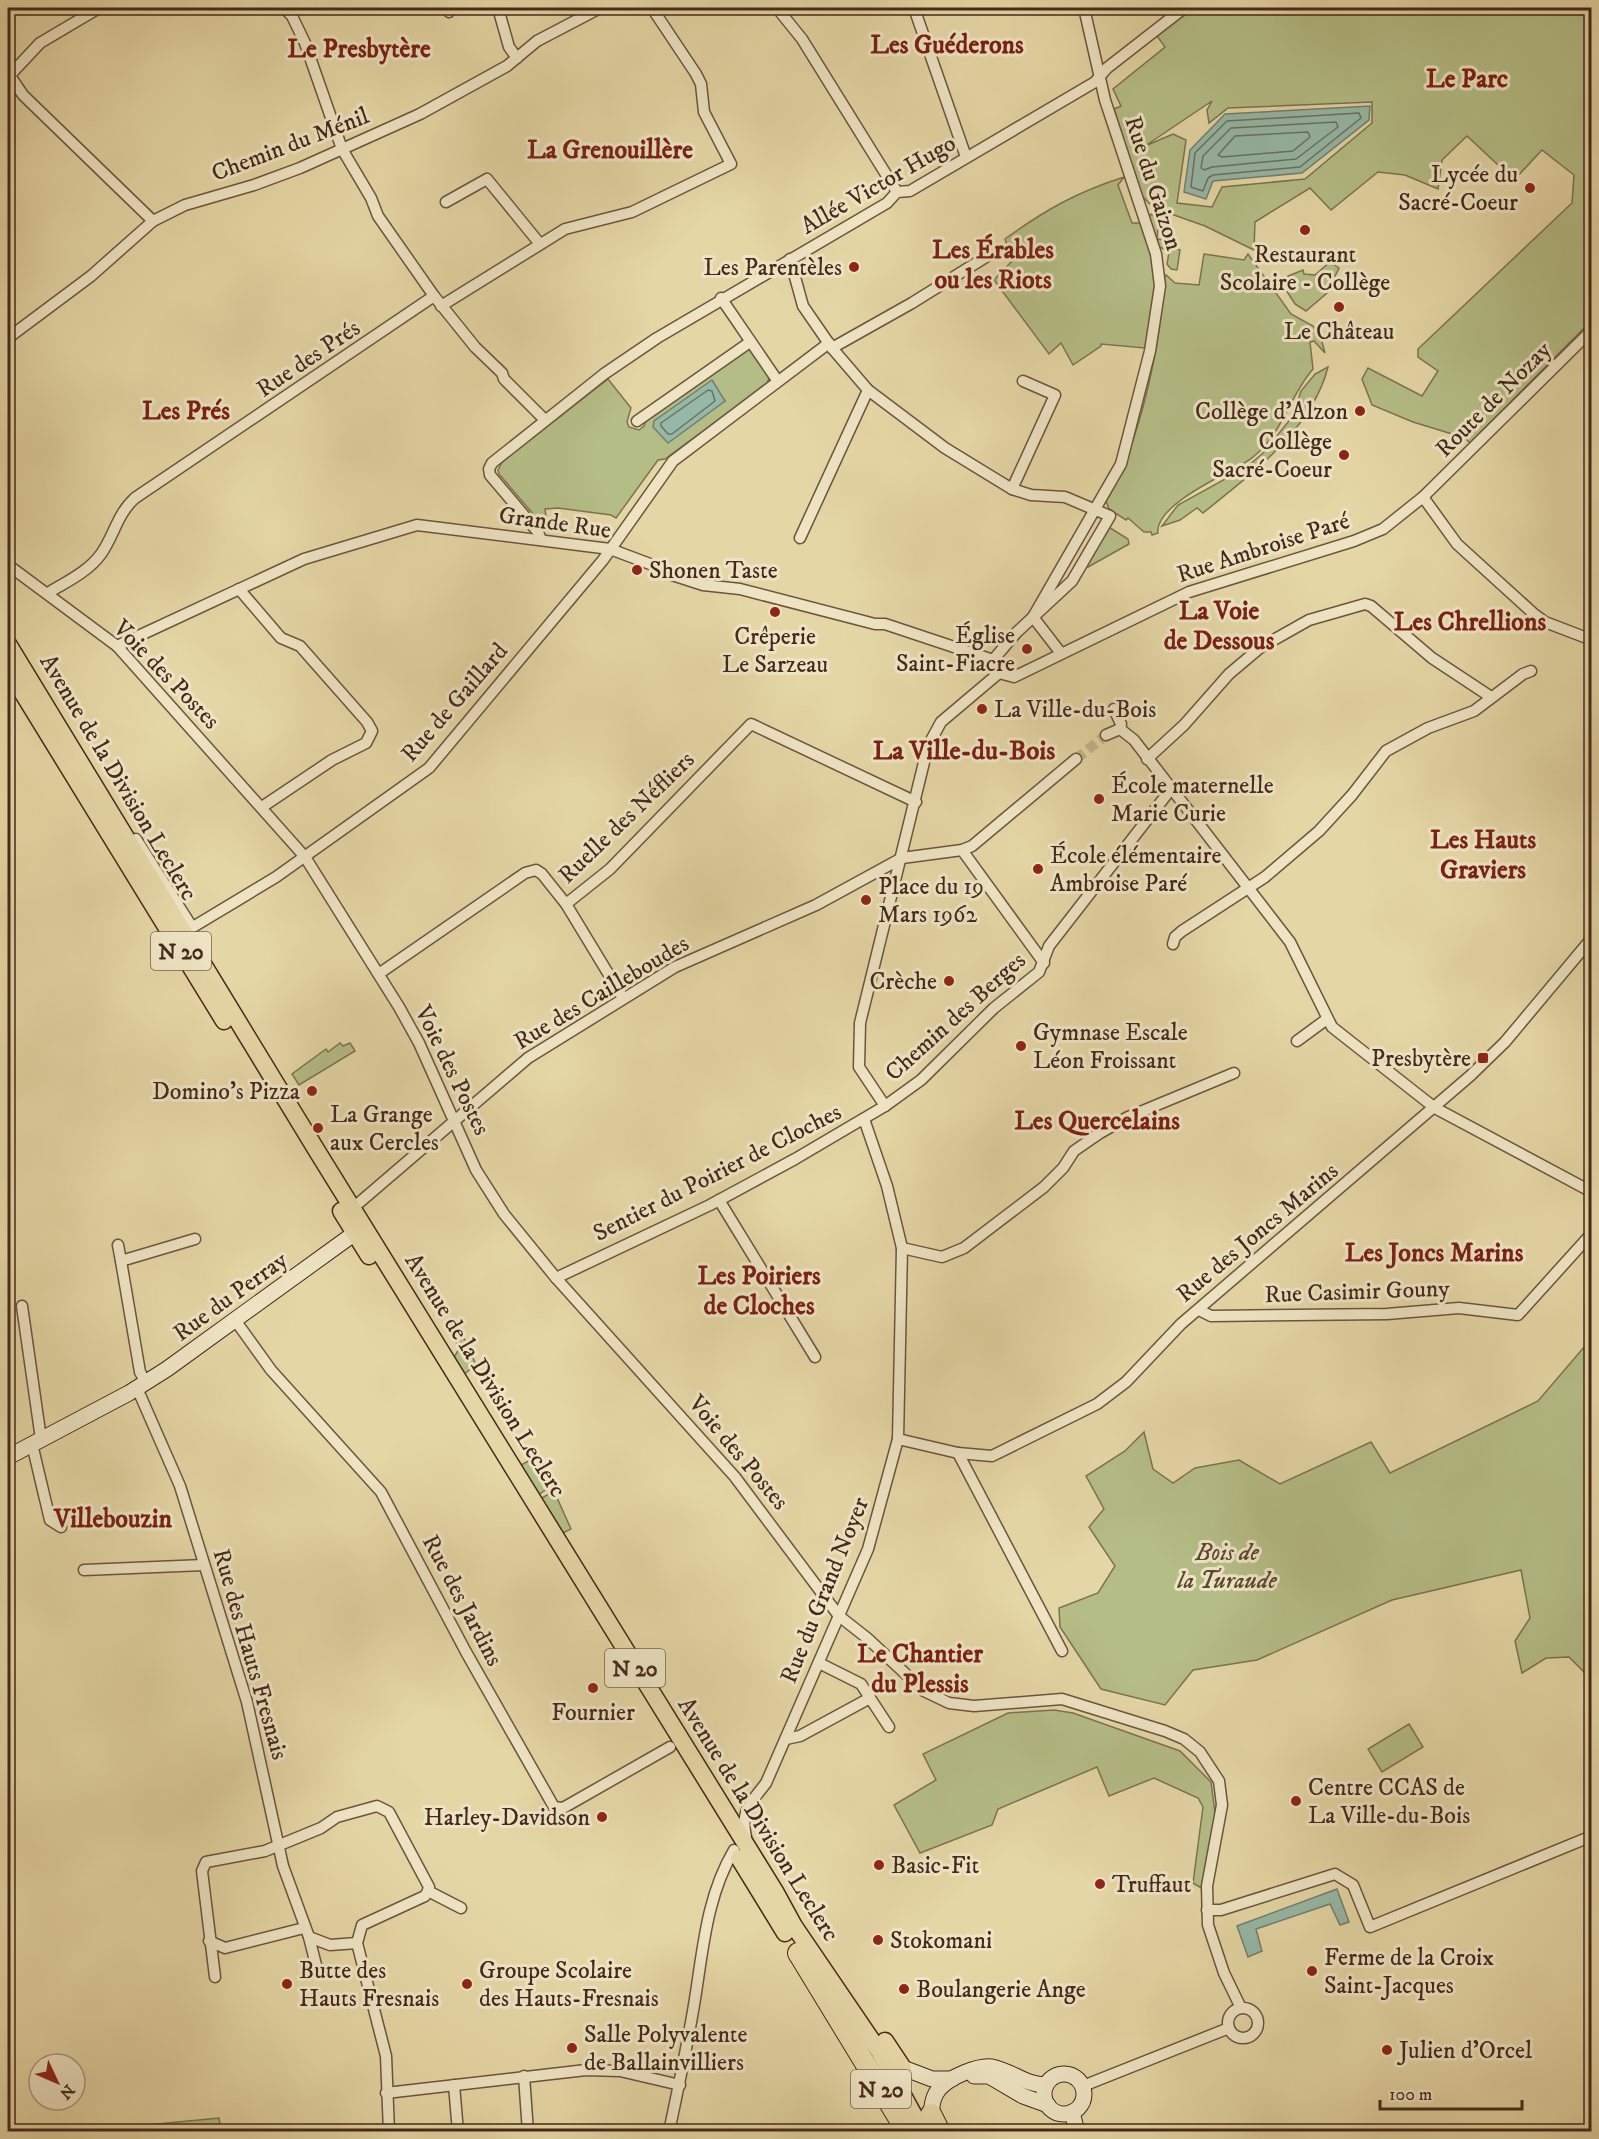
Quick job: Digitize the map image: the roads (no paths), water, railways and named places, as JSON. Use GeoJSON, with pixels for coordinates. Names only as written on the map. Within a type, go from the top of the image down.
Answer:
{"type":"FeatureCollection","features":[{"type":"Feature","properties":{"kind":"highway","name":"Avenue de la Division Leclerc"},"geometry":{"type":"LineString","coordinates":[[798,1953],[907,2132]]}},
{"type":"Feature","properties":{"kind":"main road","name":"Avenue de la Division Leclerc"},"geometry":{"type":"LineString","coordinates":[[10,647],[188,930],[353,1208],[742,1851],[798,1953]]}},
{"type":"Feature","properties":{"kind":"main road","name":"Avenue de la Division Leclerc"},"geometry":{"type":"LineString","coordinates":[[8,669],[670,1747],[742,1851],[776,1893],[793,1925],[931,2126]]}},
{"type":"Feature","properties":{"kind":"main road"},"geometry":{"type":"LineString","coordinates":[[776,1893],[846,1982],[903,2068]]}},
{"type":"Feature","properties":{"kind":"street"},"geometry":{"type":"LineString","coordinates":[[99,8],[40,43],[9,74],[23,95],[153,221]]}},
{"type":"Feature","properties":{"kind":"street"},"geometry":{"type":"LineString","coordinates":[[284,8],[292,16],[304,43],[342,149],[386,230],[434,297],[475,347],[502,373],[504,380],[545,420]]}},
{"type":"Feature","properties":{"kind":"street"},"geometry":{"type":"LineString","coordinates":[[498,8],[509,47],[517,58]]}},
{"type":"Feature","properties":{"kind":"street","name":"Chemin du Ménil"},"geometry":{"type":"LineString","coordinates":[[8,338],[91,276],[153,221],[185,205],[254,185],[342,149],[460,93],[517,58],[537,41],[600,8]]}},
{"type":"Feature","properties":{"kind":"street"},"geometry":{"type":"LineString","coordinates":[[441,306],[565,229],[632,212],[731,164],[704,112],[701,84],[696,74],[652,8]]}},
{"type":"Feature","properties":{"kind":"street"},"geometry":{"type":"LineString","coordinates":[[777,8],[802,39],[897,192]]}},
{"type":"Feature","properties":{"kind":"street"},"geometry":{"type":"LineString","coordinates":[[914,8],[966,157]]}},
{"type":"Feature","properties":{"kind":"street","name":"Rue du Gaizon"},"geometry":{"type":"LineString","coordinates":[[1033,616],[1121,464],[1131,433],[1150,351],[1160,290],[1159,264],[1098,78],[1084,8]]}},
{"type":"Feature","properties":{"kind":"street","name":"Allée Victor Hugo"},"geometry":{"type":"LineString","coordinates":[[541,540],[538,532],[499,486],[489,469],[492,463],[604,374],[722,298],[887,203],[897,192],[910,191],[1095,82],[1184,8]]}},
{"type":"Feature","properties":{"kind":"street"},"geometry":{"type":"LineString","coordinates":[[446,202],[487,179],[540,244]]}},
{"type":"Feature","properties":{"kind":"street","name":"Rue de Gaillard"},"geometry":{"type":"LineString","coordinates":[[188,930],[305,857],[429,768],[610,549],[673,461],[777,380],[830,345],[912,303],[989,255]]}},
{"type":"Feature","properties":{"kind":"street"},"geometry":{"type":"LineString","coordinates":[[790,259],[803,306],[830,345],[868,390],[945,448],[1012,489],[1030,495],[1065,496],[1097,508]]}},
{"type":"Feature","properties":{"kind":"street","name":"Rue des Prés"},"geometry":{"type":"LineString","coordinates":[[48,593],[92,566],[106,546],[120,515],[135,498],[434,297]]}},
{"type":"Feature","properties":{"kind":"street"},"geometry":{"type":"LineString","coordinates":[[722,298],[777,380]]}},
{"type":"Feature","properties":{"kind":"street","name":"Route de Nozay"},"geometry":{"type":"LineString","coordinates":[[1423,497],[1592,330]]}},
{"type":"Feature","properties":{"kind":"street"},"geometry":{"type":"LineString","coordinates":[[637,421],[646,411],[750,342]]}},
{"type":"Feature","properties":{"kind":"street"},"geometry":{"type":"LineString","coordinates":[[1012,489],[1055,395],[1023,381]]}},
{"type":"Feature","properties":{"kind":"street"},"geometry":{"type":"LineString","coordinates":[[800,538],[868,390]]}},
{"type":"Feature","properties":{"kind":"street"},"geometry":{"type":"LineString","coordinates":[[1423,497],[1457,544],[1534,614],[1545,622],[1592,640]]}},
{"type":"Feature","properties":{"kind":"street","name":"Rue Ambroise Paré"},"geometry":{"type":"LineString","coordinates":[[999,673],[1014,677],[1060,652],[1189,592],[1371,535],[1383,529],[1423,497]]}},
{"type":"Feature","properties":{"kind":"street","name":"Rue du Gaizon"},"geometry":{"type":"LineString","coordinates":[[993,660],[1033,616],[1072,581],[1110,516],[1097,508]]}},
{"type":"Feature","properties":{"kind":"street","name":"Grande Rue"},"geometry":{"type":"LineString","coordinates":[[117,646],[304,560],[417,525],[610,549],[658,567],[666,573],[708,586],[721,585],[874,624],[885,624],[993,660]]}},
{"type":"Feature","properties":{"kind":"street","name":"Voie des Postes"},"geometry":{"type":"LineString","coordinates":[[8,565],[117,646],[305,857],[380,973],[419,1043],[476,1170],[490,1193],[556,1278],[735,1477],[839,1616],[924,1690],[949,1703],[974,1706],[1062,1699],[1086,1704],[1184,1739],[1211,1766],[1219,1781],[1222,1805],[1208,1886],[1207,1910],[1211,1934],[1224,1973],[1241,2008]]}},
{"type":"Feature","properties":{"kind":"street"},"geometry":{"type":"LineString","coordinates":[[239,589],[281,638],[300,646],[368,722],[372,731],[366,743],[332,760],[262,807]]}},
{"type":"Feature","properties":{"kind":"street"},"geometry":{"type":"LineString","coordinates":[[1147,759],[1261,647],[1309,620],[1365,604],[1371,606],[1432,658],[1491,697]]}},
{"type":"Feature","properties":{"kind":"street"},"geometry":{"type":"LineString","coordinates":[[1033,616],[1060,652]]}},
{"type":"Feature","properties":{"kind":"street"},"geometry":{"type":"LineString","coordinates":[[10,647],[19,646],[188,930]]}},
{"type":"Feature","properties":{"kind":"street"},"geometry":{"type":"LineString","coordinates":[[885,1106],[861,1072],[858,1057],[864,1002],[879,954],[928,746],[935,731],[947,717],[999,673],[993,660]]}},
{"type":"Feature","properties":{"kind":"street"},"geometry":{"type":"LineString","coordinates":[[1173,944],[1175,937],[1182,931],[1249,888],[1319,831],[1352,795],[1386,751],[1428,728],[1474,711],[1531,671]]}},
{"type":"Feature","properties":{"kind":"street"},"geometry":{"type":"LineString","coordinates":[[1113,709],[1121,723],[1120,729]]}},
{"type":"Feature","properties":{"kind":"street","name":"Ruelle des Néfliers"},"geometry":{"type":"LineString","coordinates":[[380,973],[525,873],[536,870],[542,873],[566,904],[610,869],[751,724],[916,802]]}},
{"type":"Feature","properties":{"kind":"street"},"geometry":{"type":"LineString","coordinates":[[1120,729],[1134,740],[1290,942],[1332,1027],[1435,1108],[1592,1192]]}},
{"type":"Feature","properties":{"kind":"street"},"geometry":{"type":"LineString","coordinates":[[1106,735],[1120,729]]}},
{"type":"Feature","properties":{"kind":"street"},"geometry":{"type":"LineString","coordinates":[[69,743],[87,761]]}},
{"type":"Feature","properties":{"kind":"street"},"geometry":{"type":"LineString","coordinates":[[1044,963],[962,850],[972,846],[1076,759]]}},
{"type":"Feature","properties":{"kind":"street","name":"Chemin des Berges"},"geometry":{"type":"LineString","coordinates":[[864,1119],[921,1080],[994,1008],[1039,972],[1049,946],[1171,789]]}},
{"type":"Feature","properties":{"kind":"street","name":"Rue des Cailleboudes"},"geometry":{"type":"LineString","coordinates":[[353,1208],[366,1194],[528,1058],[675,967],[816,905],[902,858],[962,850]]}},
{"type":"Feature","properties":{"kind":"street"},"geometry":{"type":"LineString","coordinates":[[885,866],[897,876]]}},
{"type":"Feature","properties":{"kind":"street"},"geometry":{"type":"LineString","coordinates":[[566,904],[623,998]]}},
{"type":"Feature","properties":{"kind":"street","name":"Rue des Joncs Marins"},"geometry":{"type":"LineString","coordinates":[[898,1439],[958,1453],[992,1456],[1097,1404],[1126,1382],[1174,1331],[1435,1108],[1505,1042],[1592,938]]}},
{"type":"Feature","properties":{"kind":"street"},"geometry":{"type":"LineString","coordinates":[[1297,1041],[1327,1019]]}},
{"type":"Feature","properties":{"kind":"street"},"geometry":{"type":"LineString","coordinates":[[902,1248],[942,1257],[964,1248],[1044,1187],[1063,1168],[1074,1151],[1100,1133],[1128,1117],[1234,1073]]}},
{"type":"Feature","properties":{"kind":"street","name":"Rue du Grand Noyer"},"geometry":{"type":"LineString","coordinates":[[742,1851],[744,1813],[766,1783],[868,1549],[898,1439],[902,1248],[887,1186],[864,1119]]}},
{"type":"Feature","properties":{"kind":"street","name":"Sentier du Poirier de Cloches"},"geometry":{"type":"LineString","coordinates":[[556,1278],[719,1200],[864,1119]]}},
{"type":"Feature","properties":{"kind":"street"},"geometry":{"type":"LineString","coordinates":[[719,1200],[815,1358]]}},
{"type":"Feature","properties":{"kind":"street"},"geometry":{"type":"LineString","coordinates":[[353,1208],[355,1233]]}},
{"type":"Feature","properties":{"kind":"street","name":"Rue du Perray"},"geometry":{"type":"LineString","coordinates":[[8,1456],[138,1388],[355,1233]]}},
{"type":"Feature","properties":{"kind":"street","name":"Rue Casimir Gouny"},"geometry":{"type":"LineString","coordinates":[[1199,1310],[1211,1316],[1387,1314],[1459,1308],[1518,1315],[1592,1233]]}},
{"type":"Feature","properties":{"kind":"street"},"geometry":{"type":"LineString","coordinates":[[121,1261],[195,1239]]}},
{"type":"Feature","properties":{"kind":"street","name":"Rue des Hauts Fresnais"},"geometry":{"type":"LineString","coordinates":[[118,1245],[140,1372],[138,1388],[180,1486],[248,1702],[277,1845],[316,1965]]}},
{"type":"Feature","properties":{"kind":"street"},"geometry":{"type":"LineString","coordinates":[[22,1306],[37,1441],[50,1520],[61,1527]]}},
{"type":"Feature","properties":{"kind":"street","name":"Rue des Jardins"},"geometry":{"type":"LineString","coordinates":[[236,1320],[271,1370],[381,1492],[457,1637],[554,1808],[562,1808],[670,1747]]}},
{"type":"Feature","properties":{"kind":"street"},"geometry":{"type":"LineString","coordinates":[[958,1453],[1062,1651]]}},
{"type":"Feature","properties":{"kind":"street"},"geometry":{"type":"LineString","coordinates":[[84,1570],[204,1565]]}},
{"type":"Feature","properties":{"kind":"street"},"geometry":{"type":"LineString","coordinates":[[819,1663],[861,1684],[889,1727]]}},
{"type":"Feature","properties":{"kind":"street"},"geometry":{"type":"LineString","coordinates":[[786,1739],[800,1736],[870,1698]]}},
{"type":"Feature","properties":{"kind":"street"},"geometry":{"type":"LineString","coordinates":[[215,1977],[209,1941],[203,1865],[206,1862],[266,1851],[321,1828],[337,1817],[377,1806],[389,1812],[429,1887],[425,1896],[362,1925],[357,1943],[386,2056],[389,2132]]}},
{"type":"Feature","properties":{"kind":"street"},"geometry":{"type":"LineString","coordinates":[[1207,1910],[1221,1910],[1335,1874],[1353,1885],[1370,1927],[1592,1836]]}},
{"type":"Feature","properties":{"kind":"street"},"geometry":{"type":"LineString","coordinates":[[669,2132],[680,2085],[707,1918],[719,1877],[742,1851]]}},
{"type":"Feature","properties":{"kind":"street"},"geometry":{"type":"LineString","coordinates":[[428,1891],[461,1908]]}},
{"type":"Feature","properties":{"kind":"street"},"geometry":{"type":"LineString","coordinates":[[209,1941],[225,1948],[307,1932],[330,1945],[357,1943]]}},
{"type":"Feature","properties":{"kind":"street"},"geometry":{"type":"LineString","coordinates":[[1241,2008],[1254,2013],[1258,2021],[1256,2030],[1244,2038],[1235,2035],[1229,2028],[1230,2015],[1241,2008]]}},
{"type":"Feature","properties":{"kind":"street"},"geometry":{"type":"LineString","coordinates":[[1083,2086],[1229,2028]]}},
{"type":"Feature","properties":{"kind":"street"},"geometry":{"type":"LineString","coordinates":[[931,2126],[936,2094],[957,2077],[991,2067],[1028,2083],[1046,2085]]}},
{"type":"Feature","properties":{"kind":"street"},"geometry":{"type":"LineString","coordinates":[[903,2068],[932,2079],[989,2076],[1023,2096],[1048,2105],[1062,2114],[1072,2112],[1083,2101],[1083,2086],[1078,2079],[1066,2074],[1054,2077],[1046,2085],[1044,2095],[1048,2105]]}},
{"type":"Feature","properties":{"kind":"street"},"geometry":{"type":"LineString","coordinates":[[386,2093],[586,2070],[620,2071],[680,2085]]}},
{"type":"Feature","properties":{"kind":"street"},"geometry":{"type":"LineString","coordinates":[[524,2076],[528,2132]]}},
{"type":"Feature","properties":{"kind":"street"},"geometry":{"type":"LineString","coordinates":[[454,2085],[458,2132]]}},
{"type":"Feature","properties":{"kind":"street"},"geometry":{"type":"LineString","coordinates":[[1072,2112],[1077,2132]]}},
{"type":"Feature","properties":{"kind":"water"},"geometry":{"type":"Polygon","coordinates":[[[1370,106],[1369,120],[1302,173],[1213,181],[1206,199],[1184,192],[1190,150],[1225,114],[1370,106]]]}},
{"type":"Feature","properties":{"kind":"water"},"geometry":{"type":"Polygon","coordinates":[[[712,380],[725,401],[668,443],[653,427],[654,421],[712,380]]]}},
{"type":"Feature","properties":{"kind":"water"},"geometry":{"type":"Polygon","coordinates":[[[1337,1889],[1349,1922],[1340,1925],[1330,1904],[1256,1929],[1262,1951],[1248,1957],[1237,1926],[1337,1889]]]}},
{"type":"Feature","properties":{"kind":"tunnel"},"geometry":{"type":"LineString","coordinates":[[1076,759],[1106,735]]}},
{"type":"Feature","properties":{"kind":"place","name":"Lycée du Sacré-Coeur"},"geometry":{"type":"Point","coordinates":[1530,188]}},
{"type":"Feature","properties":{"kind":"place","name":"Restaurant Scolaire - Collège"},"geometry":{"type":"Point","coordinates":[1305,230]}},
{"type":"Feature","properties":{"kind":"place","name":"Les Parentèles"},"geometry":{"type":"Point","coordinates":[854,267]}},
{"type":"Feature","properties":{"kind":"place","name":"Le Château"},"geometry":{"type":"Point","coordinates":[1339,307]}},
{"type":"Feature","properties":{"kind":"place","name":"Collège d'Alzon"},"geometry":{"type":"Point","coordinates":[1360,411]}},
{"type":"Feature","properties":{"kind":"place","name":"Collège Sacré-Coeur"},"geometry":{"type":"Point","coordinates":[1344,455]}},
{"type":"Feature","properties":{"kind":"place","name":"Shonen Taste"},"geometry":{"type":"Point","coordinates":[637,570]}},
{"type":"Feature","properties":{"kind":"place","name":"Crêperie Le Sarzeau"},"geometry":{"type":"Point","coordinates":[775,612]}},
{"type":"Feature","properties":{"kind":"place","name":"Église Saint-Fiacre"},"geometry":{"type":"Point","coordinates":[1027,649]}},
{"type":"Feature","properties":{"kind":"place","name":"La Ville-du-Bois"},"geometry":{"type":"Point","coordinates":[982,709]}},
{"type":"Feature","properties":{"kind":"place","name":"École maternelle Marie Curie"},"geometry":{"type":"Point","coordinates":[1099,799]}},
{"type":"Feature","properties":{"kind":"place","name":"École élémentaire Ambroise Paré"},"geometry":{"type":"Point","coordinates":[1038,869]}},
{"type":"Feature","properties":{"kind":"place","name":"Place du 19 Mars 1962"},"geometry":{"type":"Point","coordinates":[866,900]}},
{"type":"Feature","properties":{"kind":"place","name":"Crèche"},"geometry":{"type":"Point","coordinates":[949,981]}},
{"type":"Feature","properties":{"kind":"place","name":"Gymnase Escale Léon Froissant"},"geometry":{"type":"Point","coordinates":[1021,1046]}},
{"type":"Feature","properties":{"kind":"place","name":"Presbytère"},"geometry":{"type":"Point","coordinates":[1483,1058]}},
{"type":"Feature","properties":{"kind":"place","name":"Domino’s Pizza"},"geometry":{"type":"Point","coordinates":[312,1091]}},
{"type":"Feature","properties":{"kind":"place","name":"La Grange aux Cercles"},"geometry":{"type":"Point","coordinates":[318,1128]}},
{"type":"Feature","properties":{"kind":"place","name":"Fournier"},"geometry":{"type":"Point","coordinates":[593,1688]}},
{"type":"Feature","properties":{"kind":"place","name":"Centre CCAS de La Ville-du-Bois"},"geometry":{"type":"Point","coordinates":[1296,1801]}},
{"type":"Feature","properties":{"kind":"place","name":"Harley-Davidson"},"geometry":{"type":"Point","coordinates":[602,1817]}},
{"type":"Feature","properties":{"kind":"place","name":"Basic-Fit"},"geometry":{"type":"Point","coordinates":[879,1865]}},
{"type":"Feature","properties":{"kind":"place","name":"Truffaut"},"geometry":{"type":"Point","coordinates":[1100,1884]}},
{"type":"Feature","properties":{"kind":"place","name":"Stokomani"},"geometry":{"type":"Point","coordinates":[878,1940]}},
{"type":"Feature","properties":{"kind":"place","name":"Ferme de la Croix Saint-Jacques"},"geometry":{"type":"Point","coordinates":[1312,1971]}},
{"type":"Feature","properties":{"kind":"place","name":"Butte des Hauts Fresnais"},"geometry":{"type":"Point","coordinates":[287,1984]}},
{"type":"Feature","properties":{"kind":"place","name":"Groupe Scolaire des Hauts-Fresnais"},"geometry":{"type":"Point","coordinates":[467,1984]}},
{"type":"Feature","properties":{"kind":"place","name":"Boulangerie Ange"},"geometry":{"type":"Point","coordinates":[904,1989]}},
{"type":"Feature","properties":{"kind":"place","name":"Salle Polyvalente de Ballainvilliers"},"geometry":{"type":"Point","coordinates":[572,2048]}},
{"type":"Feature","properties":{"kind":"place","name":"Julien d'Orcel"},"geometry":{"type":"Point","coordinates":[1387,2050]}},
{"type":"Feature","properties":{"kind":"district","name":"Les Guéderons"},"geometry":{"type":"Point","coordinates":[947,44]}},
{"type":"Feature","properties":{"kind":"district","name":"Le Presbytère"},"geometry":{"type":"Point","coordinates":[359,48]}},
{"type":"Feature","properties":{"kind":"district","name":"Le Parc"},"geometry":{"type":"Point","coordinates":[1467,78]}},
{"type":"Feature","properties":{"kind":"district","name":"La Grenouillère"},"geometry":{"type":"Point","coordinates":[610,149]}},
{"type":"Feature","properties":{"kind":"district","name":"Les Érables ou les Riots"},"geometry":{"type":"Point","coordinates":[993,264]}},
{"type":"Feature","properties":{"kind":"district","name":"Les Prés"},"geometry":{"type":"Point","coordinates":[186,410]}},
{"type":"Feature","properties":{"kind":"district","name":"Les Chrellions"},"geometry":{"type":"Point","coordinates":[1470,621]}},
{"type":"Feature","properties":{"kind":"district","name":"La Voie de Dessous"},"geometry":{"type":"Point","coordinates":[1219,625]}},
{"type":"Feature","properties":{"kind":"district","name":"La Ville-du-Bois"},"geometry":{"type":"Point","coordinates":[964,750]}},
{"type":"Feature","properties":{"kind":"district","name":"Les Hauts Graviers"},"geometry":{"type":"Point","coordinates":[1483,854]}},
{"type":"Feature","properties":{"kind":"district","name":"Les Quercelains"},"geometry":{"type":"Point","coordinates":[1097,1120]}},
{"type":"Feature","properties":{"kind":"district","name":"Les Joncs Marins"},"geometry":{"type":"Point","coordinates":[1434,1252]}},
{"type":"Feature","properties":{"kind":"district","name":"Les Poiriers de Cloches"},"geometry":{"type":"Point","coordinates":[759,1290]}},
{"type":"Feature","properties":{"kind":"district","name":"Villebouzin"},"geometry":{"type":"Point","coordinates":[113,1518]}},
{"type":"Feature","properties":{"kind":"district","name":"Le Chantier du Plessis"},"geometry":{"type":"Point","coordinates":[920,1668]}},
{"type":"Feature","properties":{"kind":"park label","name":"Bois de la Turaude"},"geometry":{"type":"Point","coordinates":[1227,1566]}}]}
